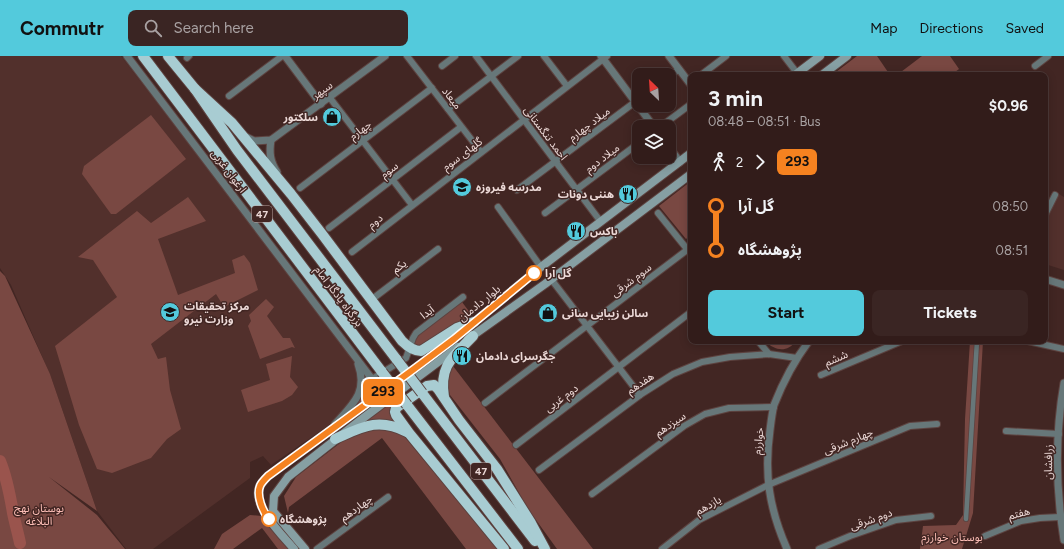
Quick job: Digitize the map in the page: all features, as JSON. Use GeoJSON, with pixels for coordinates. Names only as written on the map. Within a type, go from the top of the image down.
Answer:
{"type":"FeatureCollection","features":[{"type":"Feature","properties":{"kind":"highway","name":"بزرگراه یادگار امام"},"geometry":{"type":"LineString","coordinates":[[143,56],[518,549]]}},
{"type":"Feature","properties":{"kind":"highway","name":"بزرگراه یادگار امام"},"geometry":{"type":"LineString","coordinates":[[168,56],[196,89],[237,150],[541,549]]}},
{"type":"Feature","properties":{"kind":"highway"},"geometry":{"type":"LineString","coordinates":[[196,89],[232,123],[291,194],[402,342],[410,348],[421,351],[458,328],[474,322]]}},
{"type":"Feature","properties":{"kind":"highway"},"geometry":{"type":"LineString","coordinates":[[444,397],[443,377],[447,364],[473,336]]}},
{"type":"Feature","properties":{"kind":"highway"},"geometry":{"type":"LineString","coordinates":[[504,549],[396,415],[396,408],[431,385],[434,385],[444,397],[459,420],[498,469],[545,549]]}},
{"type":"Feature","properties":{"kind":"highway"},"geometry":{"type":"LineString","coordinates":[[335,439],[364,426],[376,424],[392,425],[409,433]]}},
{"type":"Feature","properties":{"kind":"main road"},"geometry":{"type":"LineString","coordinates":[[799,72],[820,56]]}},
{"type":"Feature","properties":{"kind":"main road"},"geometry":{"type":"LineString","coordinates":[[826,72],[847,56]]}},
{"type":"Feature","properties":{"kind":"main road","name":"بلوار دادمان"},"geometry":{"type":"LineString","coordinates":[[294,549],[264,514],[259,498],[260,487],[268,476],[454,339],[541,267],[688,155]]}},
{"type":"Feature","properties":{"kind":"main road","name":"بلوار دادمان"},"geometry":{"type":"LineString","coordinates":[[305,549],[273,511],[274,496],[288,477],[335,439],[688,176]]}},
{"type":"Feature","properties":{"kind":"main road"},"geometry":{"type":"LineString","coordinates":[[279,467],[288,477]]}},
{"type":"Feature","properties":{"kind":"street","name":"ارغوان غربی"},"geometry":{"type":"LineString","coordinates":[[127,56],[372,379],[384,391]]}},
{"type":"Feature","properties":{"kind":"street"},"geometry":{"type":"LineString","coordinates":[[229,96],[284,56],[321,104]]}},
{"type":"Feature","properties":{"kind":"street","name":"سپهر"},"geometry":{"type":"LineString","coordinates":[[271,140],[385,56]]}},
{"type":"Feature","properties":{"kind":"street","name":"میعاد"},"geometry":{"type":"LineString","coordinates":[[407,56],[481,152]]}},
{"type":"Feature","properties":{"kind":"street"},"geometry":{"type":"LineString","coordinates":[[442,66],[455,56]]}},
{"type":"Feature","properties":{"kind":"street","name":"احمد تنگستانی"},"geometry":{"type":"LineString","coordinates":[[476,56],[601,222]]}},
{"type":"Feature","properties":{"kind":"street"},"geometry":{"type":"LineString","coordinates":[[448,109],[518,56]]}},
{"type":"Feature","properties":{"kind":"street"},"geometry":{"type":"LineString","coordinates":[[544,56],[567,86],[603,57],[632,95]]}},
{"type":"Feature","properties":{"kind":"street"},"geometry":{"type":"LineString","coordinates":[[669,56],[688,80]]}},
{"type":"Feature","properties":{"kind":"street"},"geometry":{"type":"LineString","coordinates":[[705,72],[726,56]]}},
{"type":"Feature","properties":{"kind":"street"},"geometry":{"type":"LineString","coordinates":[[784,56],[795,72]]}},
{"type":"Feature","properties":{"kind":"street"},"geometry":{"type":"LineString","coordinates":[[1035,66],[1048,56]]}},
{"type":"Feature","properties":{"kind":"street","name":"گلهای سوم"},"geometry":{"type":"LineString","coordinates":[[412,205],[567,86]]}},
{"type":"Feature","properties":{"kind":"street","name":"چهارم"},"geometry":{"type":"LineString","coordinates":[[300,188],[432,88]]}},
{"type":"Feature","properties":{"kind":"street"},"geometry":{"type":"LineString","coordinates":[[330,98],[412,205]]}},
{"type":"Feature","properties":{"kind":"street","name":"میلاد چهارم"},"geometry":{"type":"LineString","coordinates":[[517,190],[632,105]]}},
{"type":"Feature","properties":{"kind":"street"},"geometry":{"type":"LineString","coordinates":[[669,120],[688,106]]}},
{"type":"Feature","properties":{"kind":"street"},"geometry":{"type":"LineString","coordinates":[[232,123],[249,139],[258,141],[271,140],[269,150],[270,156],[291,194]]}},
{"type":"Feature","properties":{"kind":"street","name":"سوم"},"geometry":{"type":"LineString","coordinates":[[329,228],[462,127]]}},
{"type":"Feature","properties":{"kind":"street","name":"میلاد دوم"},"geometry":{"type":"LineString","coordinates":[[545,214],[632,148]]}},
{"type":"Feature","properties":{"kind":"street"},"geometry":{"type":"LineString","coordinates":[[676,157],[680,162]]}},
{"type":"Feature","properties":{"kind":"street"},"geometry":{"type":"LineString","coordinates":[[1048,209],[1055,195]]}},
{"type":"Feature","properties":{"kind":"street","name":"دوم"},"geometry":{"type":"LineString","coordinates":[[352,252],[412,205]]}},
{"type":"Feature","properties":{"kind":"street"},"geometry":{"type":"LineString","coordinates":[[498,208],[541,267]]}},
{"type":"Feature","properties":{"kind":"street"},"geometry":{"type":"LineString","coordinates":[[658,213],[688,251]]}},
{"type":"Feature","properties":{"kind":"street","name":"یکم"},"geometry":{"type":"LineString","coordinates":[[371,300],[438,249]]}},
{"type":"Feature","properties":{"kind":"street","name":"سوم شرقی"},"geometry":{"type":"LineString","coordinates":[[485,403],[688,253]]}},
{"type":"Feature","properties":{"kind":"street"},"geometry":{"type":"LineString","coordinates":[[551,279],[640,395]]}},
{"type":"Feature","properties":{"kind":"street"},"geometry":{"type":"LineString","coordinates":[[1048,280],[1064,285]]}},
{"type":"Feature","properties":{"kind":"street","name":"آیدا"},"geometry":{"type":"LineString","coordinates":[[372,379],[406,358],[412,338],[416,333],[463,297]]}},
{"type":"Feature","properties":{"kind":"street"},"geometry":{"type":"LineString","coordinates":[[618,367],[688,314]]}},
{"type":"Feature","properties":{"kind":"street"},"geometry":{"type":"LineString","coordinates":[[761,344],[769,354]]}},
{"type":"Feature","properties":{"kind":"street","name":"خوارزم"},"geometry":{"type":"LineString","coordinates":[[787,549],[777,526],[768,485],[767,450],[774,407],[797,358],[807,344]]}},
{"type":"Feature","properties":{"kind":"street","name":"ششم"},"geometry":{"type":"LineString","coordinates":[[821,375],[895,344]]}},
{"type":"Feature","properties":{"kind":"street"},"geometry":{"type":"LineString","coordinates":[[966,519],[977,344]]}},
{"type":"Feature","properties":{"kind":"street"},"geometry":{"type":"LineString","coordinates":[[1042,344],[1064,349]]}},
{"type":"Feature","properties":{"kind":"street","name":"هفدهم"},"geometry":{"type":"LineString","coordinates":[[539,470],[640,395],[673,374],[702,362],[730,357],[769,354],[797,358]]}},
{"type":"Feature","properties":{"kind":"street","name":"ارغوان غربی"},"geometry":{"type":"LineString","coordinates":[[330,430],[350,408],[360,391],[362,377],[356,358]]}},
{"type":"Feature","properties":{"kind":"street","name":"دوم غربی"},"geometry":{"type":"LineString","coordinates":[[516,445],[618,367]]}},
{"type":"Feature","properties":{"kind":"street","name":"زرافشان"},"geometry":{"type":"LineString","coordinates":[[1064,383],[1059,434],[1058,480],[1060,517],[1064,540]]}},
{"type":"Feature","properties":{"kind":"street","name":"سیزدهم"},"geometry":{"type":"LineString","coordinates":[[592,494],[684,426],[705,414],[729,408],[774,407]]}},
{"type":"Feature","properties":{"kind":"street","name":"چهارم شرقی"},"geometry":{"type":"LineString","coordinates":[[768,485],[910,426],[937,424]]}},
{"type":"Feature","properties":{"kind":"street"},"geometry":{"type":"LineString","coordinates":[[1006,431],[1059,434]]}},
{"type":"Feature","properties":{"kind":"street","name":"یازدهم"},"geometry":{"type":"LineString","coordinates":[[662,549],[699,520],[768,485]]}},
{"type":"Feature","properties":{"kind":"street","name":"چهاردهم"},"geometry":{"type":"LineString","coordinates":[[317,549],[388,497]]}},
{"type":"Feature","properties":{"kind":"street","name":"دوم شرقی"},"geometry":{"type":"LineString","coordinates":[[819,549],[850,536],[896,520],[932,516]]}},
{"type":"Feature","properties":{"kind":"street","name":"هفتم"},"geometry":{"type":"LineString","coordinates":[[985,536],[1021,521],[1060,517]]}},
{"type":"Feature","properties":{"kind":"shaded area","name":"مرکز تحقیقات وزارت نیرو"},"geometry":{"type":"Polygon","coordinates":[[[0,56],[121,56],[338,338],[357,367],[359,389],[344,411],[328,426],[271,465],[263,456],[250,462],[250,478],[153,549],[126,549],[97,511],[51,377],[11,285],[0,268],[0,56]]]}},
{"type":"Feature","properties":{"kind":"shaded area"},"geometry":{"type":"Polygon","coordinates":[[[1059,194],[1064,197],[1064,270],[1048,265],[1048,214],[1059,194]]]}},
{"type":"Feature","properties":{"kind":"green space"},"geometry":{"type":"Polygon","coordinates":[[[857,56],[877,56],[888,72],[836,72],[857,56]]]}},
{"type":"Feature","properties":{"kind":"green space"},"geometry":{"type":"Polygon","coordinates":[[[922,56],[950,56],[959,69],[955,72],[901,72],[922,56]]]}},
{"type":"Feature","properties":{"kind":"green space"},"geometry":{"type":"Polygon","coordinates":[[[151,115],[186,159],[116,214],[111,214],[82,174],[84,166],[151,115]]]}},
{"type":"Feature","properties":{"kind":"green space"},"geometry":{"type":"Polygon","coordinates":[[[688,183],[688,237],[686,239],[659,206],[688,183]]]}},
{"type":"Feature","properties":{"kind":"green space"},"geometry":{"type":"Polygon","coordinates":[[[188,197],[206,221],[158,239],[178,295],[235,273],[232,260],[244,255],[250,263],[258,290],[224,307],[216,294],[151,344],[158,359],[166,357],[170,390],[181,429],[167,439],[151,458],[112,473],[97,469],[79,425],[55,346],[117,297],[93,260],[78,257],[137,211],[151,223],[188,197]]]}},
{"type":"Feature","properties":{"kind":"green space","name":"بوستان نهج البلاغه"},"geometry":{"type":"Polygon","coordinates":[[[0,271],[5,276],[50,374],[97,511],[49,477],[97,515],[125,549],[0,549],[0,271]]]}},
{"type":"Feature","properties":{"kind":"green space"},"geometry":{"type":"Polygon","coordinates":[[[266,299],[274,307],[267,316],[283,338],[290,338],[295,348],[292,347],[260,359],[248,326],[251,321],[249,315],[266,299]]]}},
{"type":"Feature","properties":{"kind":"green space"},"geometry":{"type":"Polygon","coordinates":[[[462,302],[471,314],[444,334],[430,342],[414,347],[413,342],[417,336],[462,302]]]}},
{"type":"Feature","properties":{"kind":"green space"},"geometry":{"type":"Polygon","coordinates":[[[769,344],[793,344],[785,349],[777,349],[769,344]]]}},
{"type":"Feature","properties":{"kind":"green space","name":"بوستان خوارزم"},"geometry":{"type":"Polygon","coordinates":[[[970,344],[983,344],[973,513],[962,549],[920,549],[923,526],[956,525],[963,515],[965,419],[970,344]]]}},
{"type":"Feature","properties":{"kind":"green space"},"geometry":{"type":"Polygon","coordinates":[[[292,356],[290,377],[298,387],[292,395],[282,401],[248,412],[241,390],[270,380],[266,364],[292,356]]]}},
{"type":"Feature","properties":{"kind":"green space"},"geometry":{"type":"Polygon","coordinates":[[[449,366],[453,366],[593,549],[557,549],[528,509],[500,459],[450,395],[445,377],[449,366]]]}},
{"type":"Feature","properties":{"kind":"green space"},"geometry":{"type":"Polygon","coordinates":[[[361,370],[378,390],[348,413],[355,405],[361,370]]]}},
{"type":"Feature","properties":{"kind":"green space"},"geometry":{"type":"Polygon","coordinates":[[[394,399],[397,403],[390,409],[389,413],[397,422],[358,426],[394,399]]]}},
{"type":"Feature","properties":{"kind":"green space"},"geometry":{"type":"Polygon","coordinates":[[[373,428],[389,428],[404,436],[498,549],[466,549],[382,438],[289,507],[288,513],[284,496],[296,477],[344,440],[373,428]]]}},
{"type":"Feature","properties":{"kind":"green space"},"geometry":{"type":"Polygon","coordinates":[[[250,515],[262,516],[290,549],[278,549],[262,528],[233,549],[214,549],[222,534],[250,515]]]}},
{"type":"Feature","properties":{"kind":"waterway"},"geometry":{"type":"LineString","coordinates":[[0,461],[5,474],[20,543]]}},
{"type":"Feature","properties":{"kind":"bus line","name":"293"},"geometry":{"type":"LineString","coordinates":[[269,519],[264,514],[259,498],[260,487],[268,476],[454,339],[534,273]]}},
{"type":"Feature","properties":{"kind":"place","name":"سلکتور"},"geometry":{"type":"Point","coordinates":[332,117]}},
{"type":"Feature","properties":{"kind":"place","name":"مدرسه فیروزه"},"geometry":{"type":"Point","coordinates":[462,187]}},
{"type":"Feature","properties":{"kind":"place","name":"هننی دونات"},"geometry":{"type":"Point","coordinates":[628,194]}},
{"type":"Feature","properties":{"kind":"place","name":"باکس"},"geometry":{"type":"Point","coordinates":[576,231]}},
{"type":"Feature","properties":{"kind":"place","name":"گل آرا"},"geometry":{"type":"Point","coordinates":[534,273]}},
{"type":"Feature","properties":{"kind":"place","name":"مرکز تحقیقات وزارت نیرو"},"geometry":{"type":"Point","coordinates":[170,312]}},
{"type":"Feature","properties":{"kind":"place","name":"سالن زیبایی سانی"},"geometry":{"type":"Point","coordinates":[548,313]}},
{"type":"Feature","properties":{"kind":"place","name":"جگرسرای دادمان"},"geometry":{"type":"Point","coordinates":[462,356]}},
{"type":"Feature","properties":{"kind":"place","name":"پژوهشگاه"},"geometry":{"type":"Point","coordinates":[269,519]}}]}
